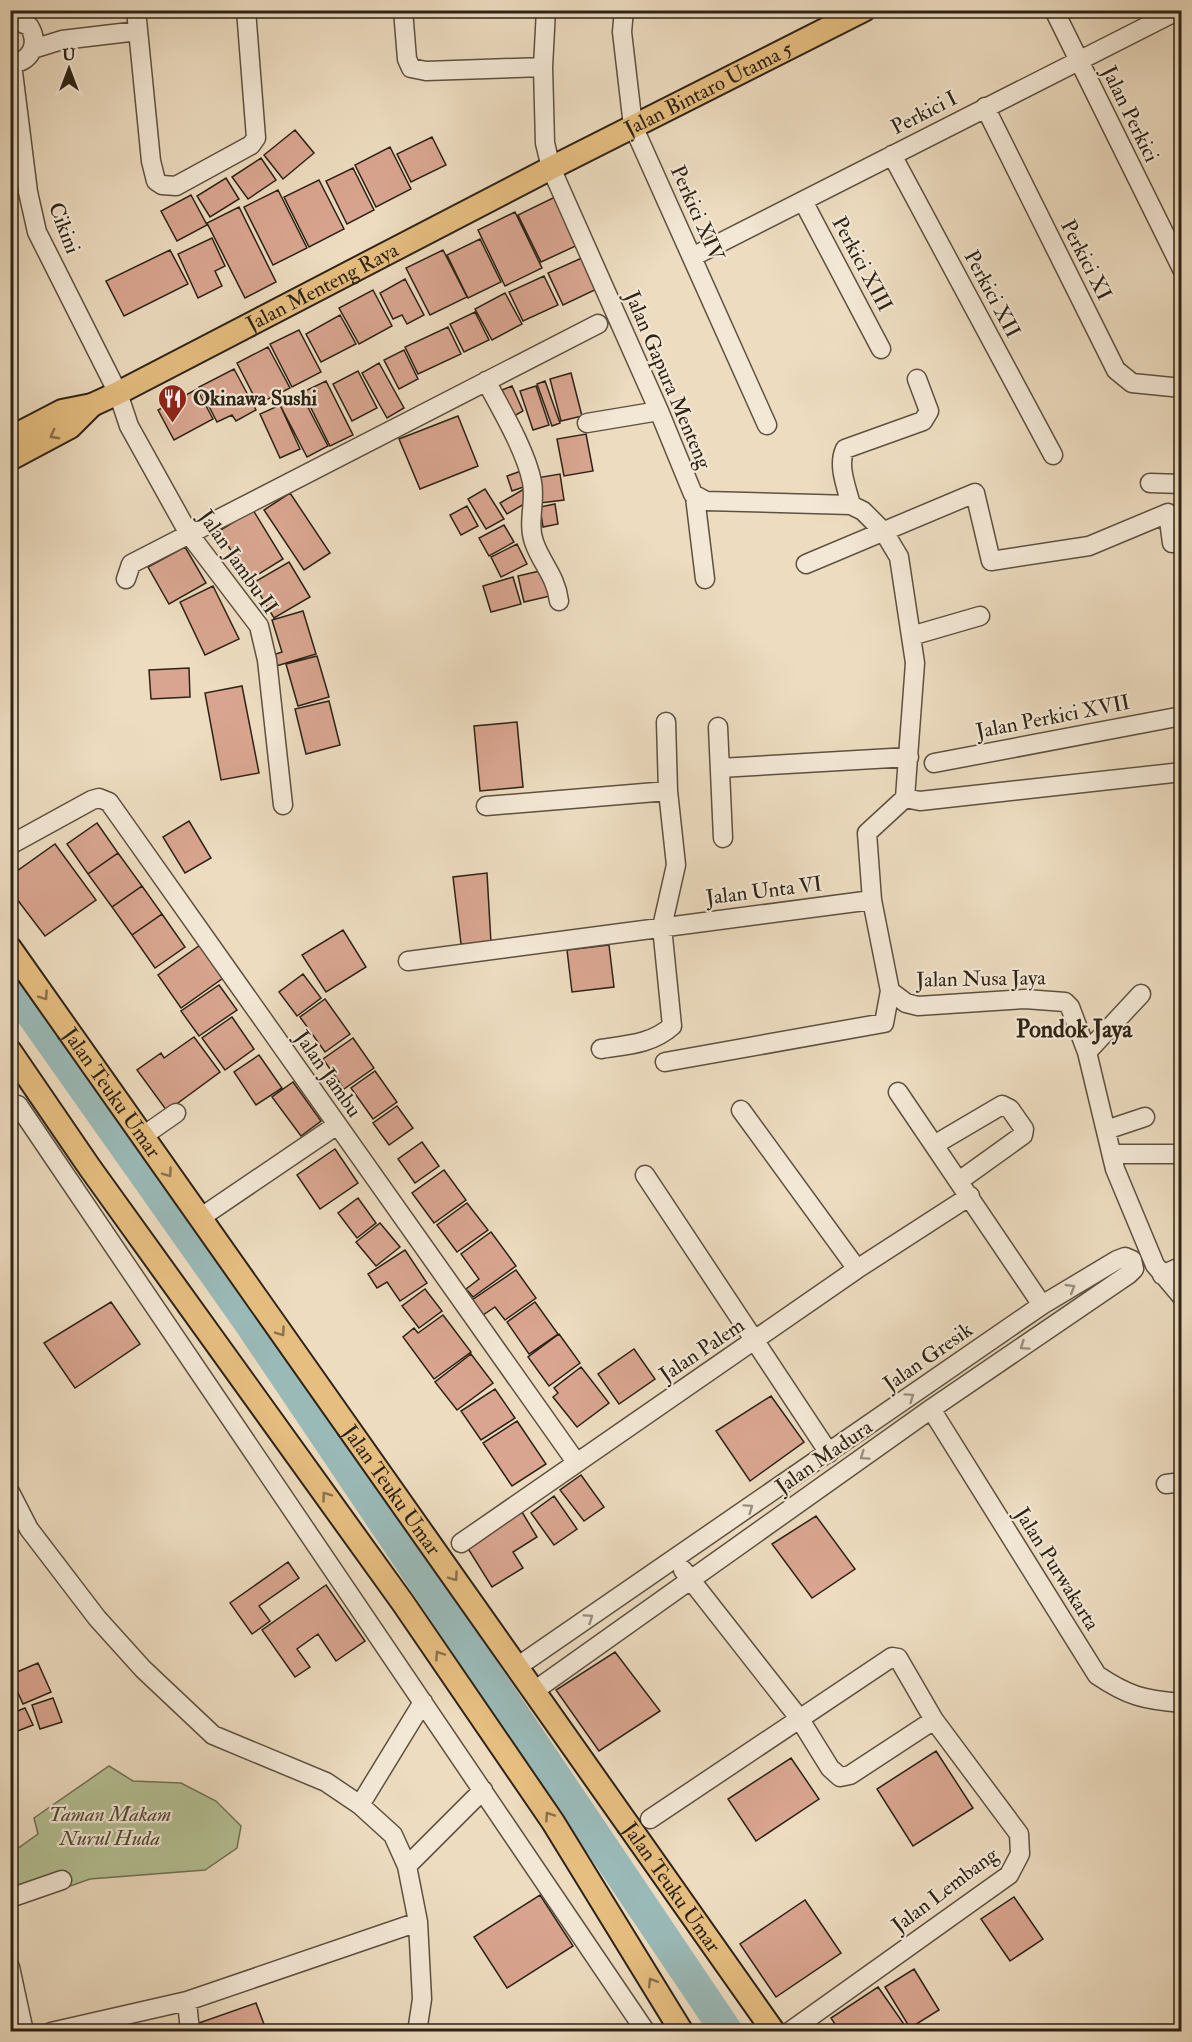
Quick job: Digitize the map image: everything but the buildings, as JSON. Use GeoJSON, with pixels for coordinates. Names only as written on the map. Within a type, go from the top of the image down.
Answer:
{"type":"FeatureCollection","features":[{"type":"Feature","properties":{"kind":"main road","name":"Jalan Bintaro Utama 5"},"geometry":{"type":"LineString","coordinates":[[551,168],[864,10]]}},
{"type":"Feature","properties":{"kind":"main road","name":"Jalan Menteng Raya"},"geometry":{"type":"LineString","coordinates":[[92,405],[551,168]]}},
{"type":"Feature","properties":{"kind":"main road"},"geometry":{"type":"LineString","coordinates":[[10,438],[62,411],[92,405]]}},
{"type":"Feature","properties":{"kind":"main road"},"geometry":{"type":"LineString","coordinates":[[10,459],[70,427],[92,405]]}},
{"type":"Feature","properties":{"kind":"main road","name":"Jalan Teuku Umar"},"geometry":{"type":"LineString","coordinates":[[10,948],[774,2031]]}},
{"type":"Feature","properties":{"kind":"main road"},"geometry":{"type":"LineString","coordinates":[[10,1051],[403,1603],[540,1803],[682,2031]]}},
{"type":"Feature","properties":{"kind":"street"},"geometry":{"type":"LineString","coordinates":[[136,10],[151,161],[156,181],[176,186],[251,146],[256,138],[246,10]]}},
{"type":"Feature","properties":{"kind":"street"},"geometry":{"type":"LineString","coordinates":[[403,10],[407,59],[411,68],[426,71],[543,68]]}},
{"type":"Feature","properties":{"kind":"street","name":"Jalan Gapura Menteng"},"geometry":{"type":"LineString","coordinates":[[546,10],[543,68],[544,143],[551,168],[695,497],[706,501],[851,505]]}},
{"type":"Feature","properties":{"kind":"street","name":"Perkici XIV"},"geometry":{"type":"LineString","coordinates":[[624,10],[622,32],[633,126],[767,425]]}},
{"type":"Feature","properties":{"kind":"street","name":"Jalan Perkici"},"geometry":{"type":"LineString","coordinates":[[1054,10],[1182,269]]}},
{"type":"Feature","properties":{"kind":"street"},"geometry":{"type":"LineString","coordinates":[[1177,10],[1182,20]]}},
{"type":"Feature","properties":{"kind":"street","name":"Perkici I"},"geometry":{"type":"LineString","coordinates":[[692,257],[1177,10]]}},
{"type":"Feature","properties":{"kind":"street"},"geometry":{"type":"LineString","coordinates":[[10,18],[24,21],[33,41],[25,60],[11,64]]}},
{"type":"Feature","properties":{"kind":"street"},"geometry":{"type":"LineString","coordinates":[[33,41],[138,31]]}},
{"type":"Feature","properties":{"kind":"street","name":"Cikini"},"geometry":{"type":"LineString","coordinates":[[11,64],[28,192],[37,232],[118,393]]}},
{"type":"Feature","properties":{"kind":"street","name":"Perkici XI"},"geometry":{"type":"LineString","coordinates":[[985,108],[1116,370],[1132,383],[1182,388]]}},
{"type":"Feature","properties":{"kind":"street","name":"Perkici XII"},"geometry":{"type":"LineString","coordinates":[[892,155],[1053,455]]}},
{"type":"Feature","properties":{"kind":"street","name":"Perkici XIII"},"geometry":{"type":"LineString","coordinates":[[803,201],[881,349]]}},
{"type":"Feature","properties":{"kind":"street"},"geometry":{"type":"LineString","coordinates":[[126,579],[131,564],[598,324]]}},
{"type":"Feature","properties":{"kind":"street"},"geometry":{"type":"LineString","coordinates":[[872,900],[867,832],[905,798],[915,663],[898,557],[884,532],[863,511],[851,505],[842,469],[842,456],[845,449],[923,421],[929,411],[917,379]]}},
{"type":"Feature","properties":{"kind":"street"},"geometry":{"type":"LineString","coordinates":[[486,381],[508,423],[532,483],[530,520],[534,543],[558,588],[559,601]]}},
{"type":"Feature","properties":{"kind":"street","name":"Jalan Jambu II"},"geometry":{"type":"LineString","coordinates":[[118,393],[129,426],[189,534],[259,626],[267,660],[283,805]]}},
{"type":"Feature","properties":{"kind":"street"},"geometry":{"type":"LineString","coordinates":[[587,423],[659,411]]}},
{"type":"Feature","properties":{"kind":"street"},"geometry":{"type":"LineString","coordinates":[[1150,483],[1182,484]]}},
{"type":"Feature","properties":{"kind":"street"},"geometry":{"type":"LineString","coordinates":[[806,564],[975,493],[991,561],[1089,546],[1168,513],[1172,543],[1182,543]]}},
{"type":"Feature","properties":{"kind":"street"},"geometry":{"type":"LineString","coordinates":[[695,497],[705,579]]}},
{"type":"Feature","properties":{"kind":"street"},"geometry":{"type":"LineString","coordinates":[[911,636],[980,616]]}},
{"type":"Feature","properties":{"kind":"street","name":"Jalan Perkici XVII"},"geometry":{"type":"LineString","coordinates":[[934,763],[1182,716]]}},
{"type":"Feature","properties":{"kind":"street"},"geometry":{"type":"LineString","coordinates":[[601,1049],[644,1042],[662,1035],[672,1026],[662,927],[676,865],[668,791],[666,722]]}},
{"type":"Feature","properties":{"kind":"street"},"geometry":{"type":"LineString","coordinates":[[718,727],[723,838]]}},
{"type":"Feature","properties":{"kind":"street"},"geometry":{"type":"LineString","coordinates":[[720,768],[909,757]]}},
{"type":"Feature","properties":{"kind":"street"},"geometry":{"type":"LineString","coordinates":[[905,798],[920,801],[1182,772]]}},
{"type":"Feature","properties":{"kind":"street"},"geometry":{"type":"LineString","coordinates":[[486,806],[668,791]]}},
{"type":"Feature","properties":{"kind":"street","name":"Jalan Jambu"},"geometry":{"type":"LineString","coordinates":[[10,845],[92,800],[99,798],[109,802],[576,1462]]}},
{"type":"Feature","properties":{"kind":"street","name":"Jalan Unta VI"},"geometry":{"type":"LineString","coordinates":[[408,962],[872,900]]}},
{"type":"Feature","properties":{"kind":"street","name":"Jalan Nusa Jaya"},"geometry":{"type":"LineString","coordinates":[[872,900],[890,991],[906,1003],[918,1006],[1025,999],[1065,1002],[1070,1007],[1087,1052],[1115,1169],[1140,1232],[1162,1275],[1182,1297]]}},
{"type":"Feature","properties":{"kind":"street"},"geometry":{"type":"LineString","coordinates":[[665,1062],[884,1023],[890,991]]}},
{"type":"Feature","properties":{"kind":"street"},"geometry":{"type":"LineString","coordinates":[[1087,1052],[1141,994]]}},
{"type":"Feature","properties":{"kind":"street"},"geometry":{"type":"LineString","coordinates":[[38,1091],[14,1108],[423,1702],[646,2031]]}},
{"type":"Feature","properties":{"kind":"street"},"geometry":{"type":"LineString","coordinates":[[898,1092],[1042,1305]]}},
{"type":"Feature","properties":{"kind":"street"},"geometry":{"type":"LineString","coordinates":[[934,1145],[1002,1105],[1010,1108],[1024,1129],[1023,1135],[959,1181]]}},
{"type":"Feature","properties":{"kind":"street"},"geometry":{"type":"LineString","coordinates":[[741,1110],[857,1269]]}},
{"type":"Feature","properties":{"kind":"street"},"geometry":{"type":"LineString","coordinates":[[142,1136],[176,1113]]}},
{"type":"Feature","properties":{"kind":"street"},"geometry":{"type":"LineString","coordinates":[[1106,1130],[1145,1117]]}},
{"type":"Feature","properties":{"kind":"street"},"geometry":{"type":"LineString","coordinates":[[200,1218],[338,1125]]}},
{"type":"Feature","properties":{"kind":"street"},"geometry":{"type":"LineString","coordinates":[[1113,1154],[1174,1154]]}},
{"type":"Feature","properties":{"kind":"street"},"geometry":{"type":"LineString","coordinates":[[645,1175],[829,1453]]}},
{"type":"Feature","properties":{"kind":"street","name":"Jalan Palem"},"geometry":{"type":"LineString","coordinates":[[461,1543],[857,1269],[970,1196]]}},
{"type":"Feature","properties":{"kind":"street","name":"Jalan Gresik"},"geometry":{"type":"LineString","coordinates":[[517,1667],[1042,1305],[1117,1260],[1125,1257],[1132,1260]]}},
{"type":"Feature","properties":{"kind":"street","name":"Jalan Madura"},"geometry":{"type":"LineString","coordinates":[[534,1691],[932,1409],[1129,1274],[1134,1269],[1132,1260]]}},
{"type":"Feature","properties":{"kind":"street"},"geometry":{"type":"LineString","coordinates":[[1162,1275],[1182,1266]]}},
{"type":"Feature","properties":{"kind":"street","name":"Jalan Purwakarta"},"geometry":{"type":"LineString","coordinates":[[932,1409],[1097,1675],[1121,1692],[1150,1700],[1182,1703]]}},
{"type":"Feature","properties":{"kind":"street"},"geometry":{"type":"LineString","coordinates":[[10,1492],[28,1529],[96,1618],[142,1669],[213,1736],[326,1782],[360,1805],[393,1835],[408,1866],[418,1922],[422,1999],[417,2031]]}},
{"type":"Feature","properties":{"kind":"street"},"geometry":{"type":"LineString","coordinates":[[675,1559],[799,1718],[830,1768],[843,1778],[934,1720]]}},
{"type":"Feature","properties":{"kind":"street","name":"Jalan Lembang"},"geometry":{"type":"LineString","coordinates":[[650,1819],[892,1657],[900,1662],[934,1720],[1019,1834],[1020,1854],[1009,1875],[798,2029]]}},
{"type":"Feature","properties":{"kind":"street"},"geometry":{"type":"LineString","coordinates":[[360,1805],[423,1702]]}},
{"type":"Feature","properties":{"kind":"street"},"geometry":{"type":"LineString","coordinates":[[408,1866],[483,1790]]}},
{"type":"Feature","properties":{"kind":"street"},"geometry":{"type":"LineString","coordinates":[[10,1898],[62,1880]]}},
{"type":"Feature","properties":{"kind":"street"},"geometry":{"type":"LineString","coordinates":[[51,2031],[187,2001],[418,1922]]}},
{"type":"Feature","properties":{"kind":"street"},"geometry":{"type":"LineString","coordinates":[[10,1967],[24,2031]]}},
{"type":"Feature","properties":{"kind":"street"},"geometry":{"type":"LineString","coordinates":[[187,2001],[190,2031]]}},
{"type":"Feature","properties":{"kind":"green space","name":"Taman Makam Nurul Huda"},"geometry":{"type":"Polygon","coordinates":[[[109,1766],[133,1781],[181,1783],[216,1801],[241,1826],[237,1848],[205,1870],[90,1879],[11,1907],[10,1854],[38,1834],[34,1818],[109,1766]]]}},
{"type":"Feature","properties":{"kind":"waterway"},"geometry":{"type":"LineString","coordinates":[[10,983],[250,1323],[727,2032]]}},
{"type":"Feature","properties":{"kind":"place","name":"Okinawa Sushi"},"geometry":{"type":"Point","coordinates":[172,424]}},
{"type":"Feature","properties":{"kind":"district","name":"Pondok Jaya"},"geometry":{"type":"Point","coordinates":[1074,1029]}}]}
